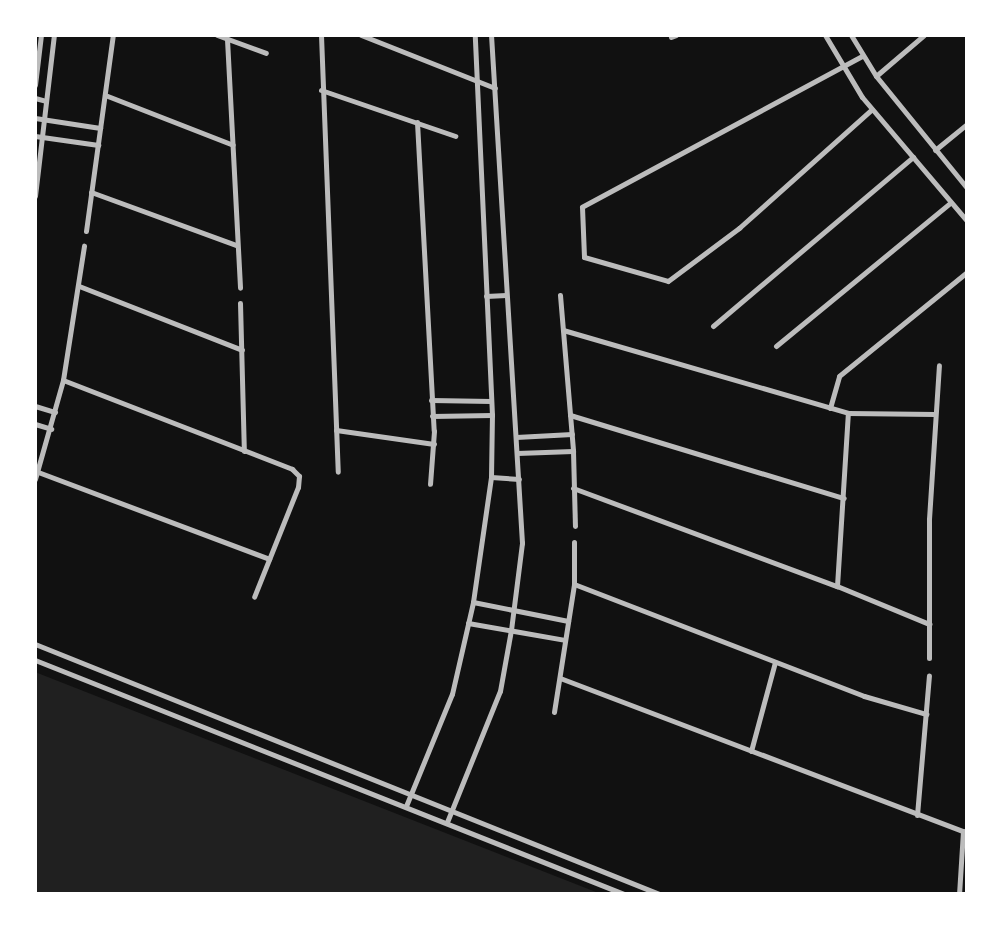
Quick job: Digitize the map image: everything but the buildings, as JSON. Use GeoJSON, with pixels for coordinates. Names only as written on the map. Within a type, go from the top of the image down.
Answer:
{"type":"FeatureCollection","features":[{"type":"Feature","properties":{"kind":"street"},"geometry":{"type":"LineString","coordinates":[[41,35],[35,82],[48,85]]}},
{"type":"Feature","properties":{"kind":"street"},"geometry":{"type":"LineString","coordinates":[[35,196],[54,35]]}},
{"type":"Feature","properties":{"kind":"street"},"geometry":{"type":"LineString","coordinates":[[86,232],[113,35]]}},
{"type":"Feature","properties":{"kind":"street"},"geometry":{"type":"LineString","coordinates":[[217,35],[266,53]]}},
{"type":"Feature","properties":{"kind":"street"},"geometry":{"type":"LineString","coordinates":[[321,35],[321,90],[338,472]]}},
{"type":"Feature","properties":{"kind":"street"},"geometry":{"type":"LineString","coordinates":[[361,35],[495,88]]}},
{"type":"Feature","properties":{"kind":"street"},"geometry":{"type":"LineString","coordinates":[[406,806],[452,694],[472,602],[491,477],[492,415],[475,35]]}},
{"type":"Feature","properties":{"kind":"street"},"geometry":{"type":"LineString","coordinates":[[447,822],[492,717],[512,630],[522,543],[491,35]]}},
{"type":"Feature","properties":{"kind":"street"},"geometry":{"type":"LineString","coordinates":[[825,35],[842,69],[872,109],[967,221]]}},
{"type":"Feature","properties":{"kind":"street"},"geometry":{"type":"LineString","coordinates":[[851,35],[876,76],[967,188]]}},
{"type":"Feature","properties":{"kind":"street"},"geometry":{"type":"LineString","coordinates":[[876,76],[924,35]]}},
{"type":"Feature","properties":{"kind":"street"},"geometry":{"type":"LineString","coordinates":[[227,39],[240,288]]}},
{"type":"Feature","properties":{"kind":"street"},"geometry":{"type":"LineString","coordinates":[[862,56],[582,207],[584,257],[668,281],[739,228],[872,109]]}},
{"type":"Feature","properties":{"kind":"street"},"geometry":{"type":"LineString","coordinates":[[321,90],[455,136]]}},
{"type":"Feature","properties":{"kind":"street"},"geometry":{"type":"LineString","coordinates":[[105,95],[233,145]]}},
{"type":"Feature","properties":{"kind":"street"},"geometry":{"type":"LineString","coordinates":[[35,98],[47,101]]}},
{"type":"Feature","properties":{"kind":"street"},"geometry":{"type":"LineString","coordinates":[[35,118],[100,128]]}},
{"type":"Feature","properties":{"kind":"street"},"geometry":{"type":"LineString","coordinates":[[417,122],[434,444],[430,484]]}},
{"type":"Feature","properties":{"kind":"street"},"geometry":{"type":"LineString","coordinates":[[935,150],[967,124]]}},
{"type":"Feature","properties":{"kind":"street"},"geometry":{"type":"LineString","coordinates":[[35,136],[98,145]]}},
{"type":"Feature","properties":{"kind":"street"},"geometry":{"type":"LineString","coordinates":[[713,326],[914,158]]}},
{"type":"Feature","properties":{"kind":"street"},"geometry":{"type":"LineString","coordinates":[[92,191],[236,245]]}},
{"type":"Feature","properties":{"kind":"street"},"geometry":{"type":"LineString","coordinates":[[776,346],[950,203]]}},
{"type":"Feature","properties":{"kind":"street"},"geometry":{"type":"LineString","coordinates":[[35,479],[51,429],[62,380],[84,246]]}},
{"type":"Feature","properties":{"kind":"street"},"geometry":{"type":"LineString","coordinates":[[830,408],[839,376],[967,272]]}},
{"type":"Feature","properties":{"kind":"street"},"geometry":{"type":"LineString","coordinates":[[79,286],[242,350]]}},
{"type":"Feature","properties":{"kind":"street"},"geometry":{"type":"LineString","coordinates":[[486,296],[506,295]]}},
{"type":"Feature","properties":{"kind":"street"},"geometry":{"type":"LineString","coordinates":[[560,295],[572,434],[575,526]]}},
{"type":"Feature","properties":{"kind":"street"},"geometry":{"type":"LineString","coordinates":[[240,303],[244,451]]}},
{"type":"Feature","properties":{"kind":"street"},"geometry":{"type":"LineString","coordinates":[[563,330],[848,413],[935,414]]}},
{"type":"Feature","properties":{"kind":"street"},"geometry":{"type":"LineString","coordinates":[[929,658],[929,519],[939,365]]}},
{"type":"Feature","properties":{"kind":"street"},"geometry":{"type":"LineString","coordinates":[[62,380],[292,470],[299,476],[298,487],[254,597]]}},
{"type":"Feature","properties":{"kind":"street"},"geometry":{"type":"LineString","coordinates":[[431,400],[491,401]]}},
{"type":"Feature","properties":{"kind":"street"},"geometry":{"type":"LineString","coordinates":[[35,407],[55,412]]}},
{"type":"Feature","properties":{"kind":"street"},"geometry":{"type":"LineString","coordinates":[[837,586],[848,413]]}},
{"type":"Feature","properties":{"kind":"street"},"geometry":{"type":"LineString","coordinates":[[432,416],[492,415]]}},
{"type":"Feature","properties":{"kind":"street"},"geometry":{"type":"LineString","coordinates":[[570,415],[844,498]]}},
{"type":"Feature","properties":{"kind":"street"},"geometry":{"type":"LineString","coordinates":[[35,424],[51,429]]}},
{"type":"Feature","properties":{"kind":"street"},"geometry":{"type":"LineString","coordinates":[[336,430],[434,444]]}},
{"type":"Feature","properties":{"kind":"street"},"geometry":{"type":"LineString","coordinates":[[516,437],[572,434]]}},
{"type":"Feature","properties":{"kind":"street"},"geometry":{"type":"LineString","coordinates":[[517,453],[573,451]]}},
{"type":"Feature","properties":{"kind":"street"},"geometry":{"type":"LineString","coordinates":[[37,472],[269,559]]}},
{"type":"Feature","properties":{"kind":"street"},"geometry":{"type":"LineString","coordinates":[[491,477],[519,479]]}},
{"type":"Feature","properties":{"kind":"street"},"geometry":{"type":"LineString","coordinates":[[573,488],[837,586],[929,624]]}},
{"type":"Feature","properties":{"kind":"street"},"geometry":{"type":"LineString","coordinates":[[554,712],[574,584],[575,542]]}},
{"type":"Feature","properties":{"kind":"street"},"geometry":{"type":"LineString","coordinates":[[574,584],[864,696],[926,714]]}},
{"type":"Feature","properties":{"kind":"street"},"geometry":{"type":"LineString","coordinates":[[472,602],[568,621]]}},
{"type":"Feature","properties":{"kind":"street"},"geometry":{"type":"LineString","coordinates":[[468,623],[565,640]]}},
{"type":"Feature","properties":{"kind":"street"},"geometry":{"type":"LineString","coordinates":[[35,644],[659,894]]}},
{"type":"Feature","properties":{"kind":"street"},"geometry":{"type":"LineString","coordinates":[[35,660],[624,894]]}},
{"type":"Feature","properties":{"kind":"street"},"geometry":{"type":"LineString","coordinates":[[751,751],[775,662]]}},
{"type":"Feature","properties":{"kind":"street"},"geometry":{"type":"LineString","coordinates":[[917,815],[929,676]]}},
{"type":"Feature","properties":{"kind":"street"},"geometry":{"type":"LineString","coordinates":[[560,678],[962,831],[959,894]]}},
{"type":"Feature","properties":{"kind":"shaded area"},"geometry":{"type":"Polygon","coordinates":[[[35,672],[601,894],[35,894],[35,672]]]}}]}
